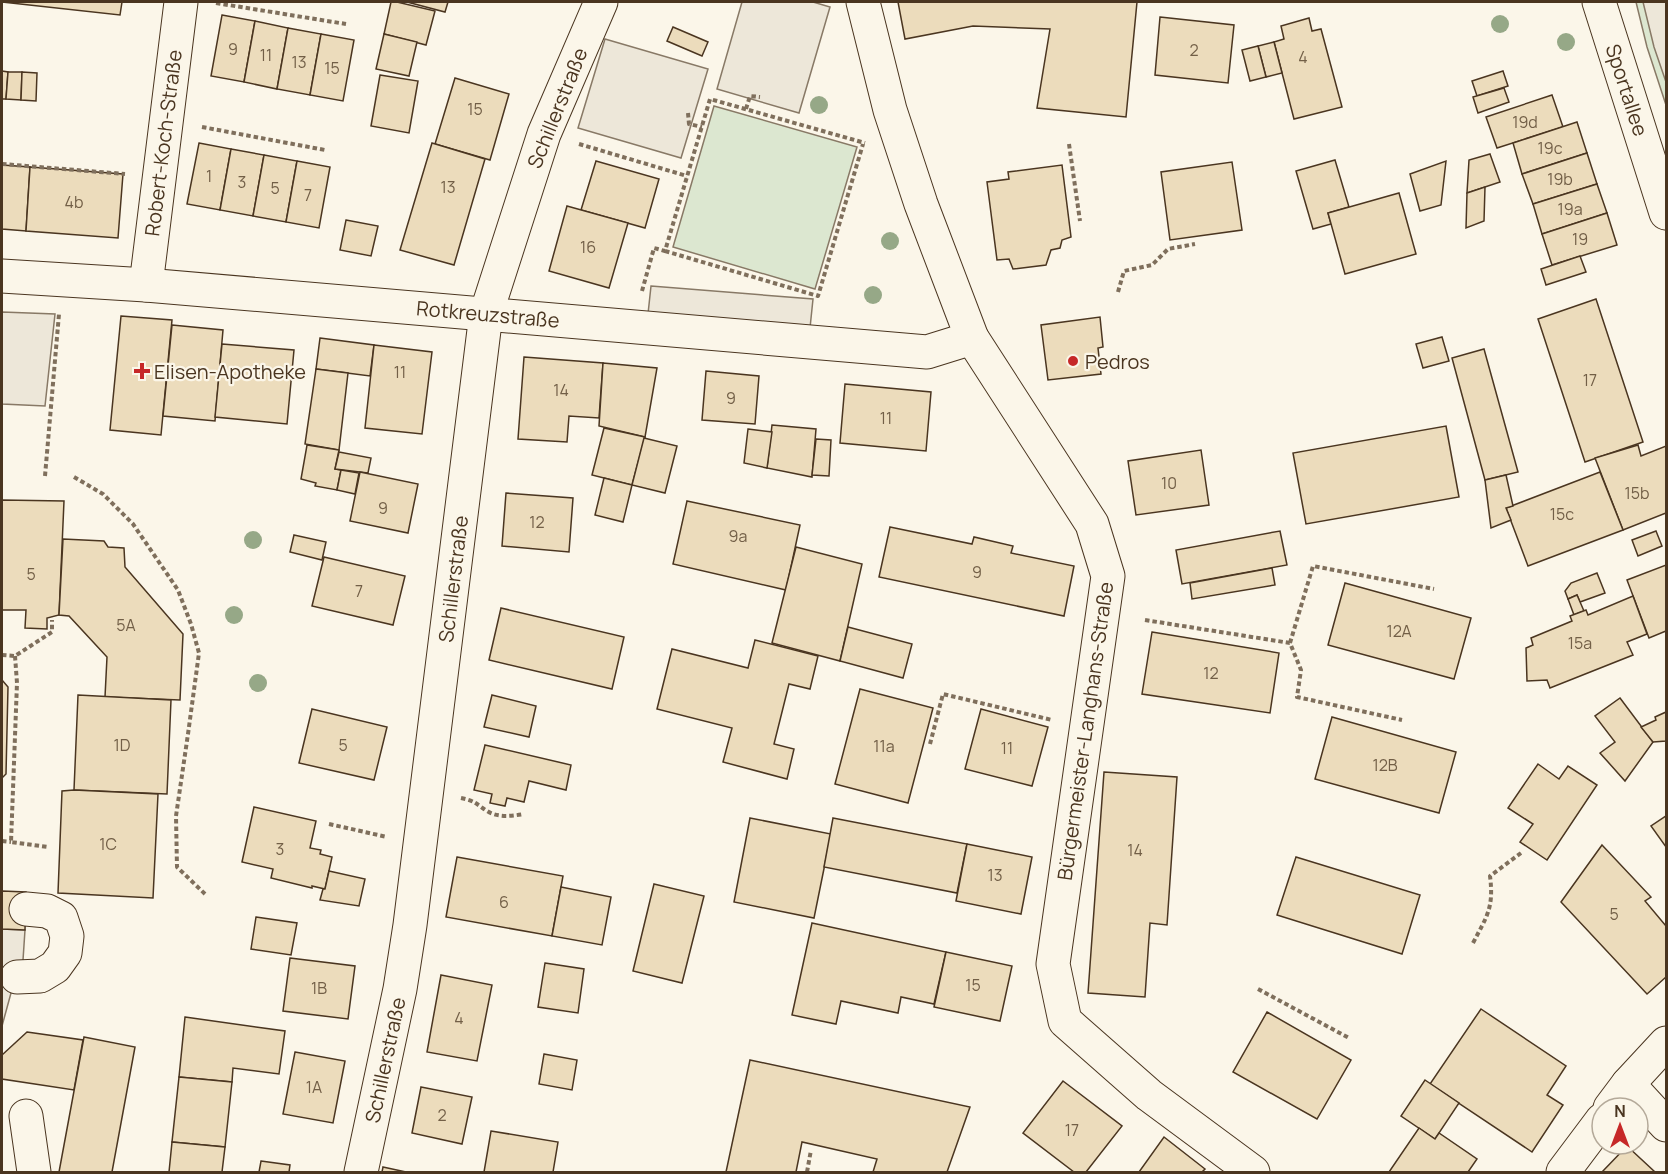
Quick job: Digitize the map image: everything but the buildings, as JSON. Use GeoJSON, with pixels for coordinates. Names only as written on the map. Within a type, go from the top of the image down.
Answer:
{"type":"FeatureCollection","features":[{"type":"Feature","properties":{"kind":"street","name":"Robert-Koch-Straße"},"geometry":{"type":"LineString","coordinates":[[146,285],[181,2]]}},
{"type":"Feature","properties":{"kind":"street","name":"Schillerstraße"},"geometry":{"type":"LineString","coordinates":[[361,1173],[400,990],[421,845],[486,314],[544,134],[579,81],[601,2]]}},
{"type":"Feature","properties":{"kind":"street","name":"Bürgermeister-Langhans-Straße"},"geometry":{"type":"LineString","coordinates":[[863,2],[890,110],[921,204],[972,338],[1092,524],[1108,576],[1053,964],[1065,1021],[1149,1095],[1253,1173]]}},
{"type":"Feature","properties":{"kind":"street","name":"Sportallee"},"geometry":{"type":"LineString","coordinates":[[1599,2],[1666,213]]}},
{"type":"Feature","properties":{"kind":"street","name":"Rotkreuzstraße"},"geometry":{"type":"LineString","coordinates":[[2,276],[146,285],[927,352],[972,338]]}},
{"type":"Feature","properties":{"kind":"street"},"geometry":{"type":"LineString","coordinates":[[17,977],[40,976],[55,967],[65,953],[67,936],[61,918],[47,911],[26,909]]}},
{"type":"Feature","properties":{"kind":"street"},"geometry":{"type":"LineString","coordinates":[[1619,1096],[1666,1043]]}},
{"type":"Feature","properties":{"kind":"street"},"geometry":{"type":"LineString","coordinates":[[1650,1115],[1666,1125]]}},
{"type":"Feature","properties":{"kind":"street"},"geometry":{"type":"LineString","coordinates":[[26,1116],[34,1173]]}},
{"type":"Feature","properties":{"kind":"street"},"geometry":{"type":"LineString","coordinates":[[1563,1173],[1590,1136]]}},
{"type":"Feature","properties":{"kind":"path"},"geometry":{"type":"LineString","coordinates":[[206,2],[346,24]]}},
{"type":"Feature","properties":{"kind":"path"},"geometry":{"type":"LineString","coordinates":[[746,109],[750,96],[760,97]]}},
{"type":"Feature","properties":{"kind":"path"},"geometry":{"type":"LineString","coordinates":[[631,327],[654,248],[818,296],[863,143],[710,99],[665,251]]}},
{"type":"Feature","properties":{"kind":"path"},"geometry":{"type":"LineString","coordinates":[[688,112],[689,124],[702,127]]}},
{"type":"Feature","properties":{"kind":"path"},"geometry":{"type":"LineString","coordinates":[[166,120],[325,150]]}},
{"type":"Feature","properties":{"kind":"path"},"geometry":{"type":"LineString","coordinates":[[544,134],[687,176]]}},
{"type":"Feature","properties":{"kind":"path"},"geometry":{"type":"LineString","coordinates":[[1070,144],[1080,221]]}},
{"type":"Feature","properties":{"kind":"path"},"geometry":{"type":"LineString","coordinates":[[2,164],[159,177]]}},
{"type":"Feature","properties":{"kind":"path"},"geometry":{"type":"LineString","coordinates":[[1118,292],[1124,271],[1152,266],[1168,249],[1195,244]]}},
{"type":"Feature","properties":{"kind":"path"},"geometry":{"type":"LineString","coordinates":[[45,476],[63,280]]}},
{"type":"Feature","properties":{"kind":"path"},"geometry":{"type":"LineString","coordinates":[[74,477],[103,494],[133,524],[178,590],[191,624],[198,652],[176,816],[177,867],[205,894]]}},
{"type":"Feature","properties":{"kind":"path"},"geometry":{"type":"LineString","coordinates":[[1402,720],[1297,697],[1302,670],[1290,643],[1313,566],[1434,589]]}},
{"type":"Feature","properties":{"kind":"path"},"geometry":{"type":"LineString","coordinates":[[2,655],[15,656],[52,632],[52,620]]}},
{"type":"Feature","properties":{"kind":"path"},"geometry":{"type":"LineString","coordinates":[[1145,620],[1290,643]]}},
{"type":"Feature","properties":{"kind":"path"},"geometry":{"type":"LineString","coordinates":[[11,842],[17,683],[15,656]]}},
{"type":"Feature","properties":{"kind":"path"},"geometry":{"type":"LineString","coordinates":[[930,744],[943,694],[1087,728]]}},
{"type":"Feature","properties":{"kind":"path"},"geometry":{"type":"LineString","coordinates":[[426,799],[462,798],[477,802],[488,812],[498,815],[507,817],[524,814]]}},
{"type":"Feature","properties":{"kind":"path"},"geometry":{"type":"LineString","coordinates":[[329,824],[421,845]]}},
{"type":"Feature","properties":{"kind":"path"},"geometry":{"type":"LineString","coordinates":[[2,841],[48,847]]}},
{"type":"Feature","properties":{"kind":"path"},"geometry":{"type":"LineString","coordinates":[[1473,943],[1491,906],[1490,876],[1521,852]]}},
{"type":"Feature","properties":{"kind":"path"},"geometry":{"type":"LineString","coordinates":[[1257,989],[1349,1038]]}},
{"type":"Feature","properties":{"kind":"path"},"geometry":{"type":"LineString","coordinates":[[807,1173],[811,1150]]}},
{"type":"Feature","properties":{"kind":"green space"},"geometry":{"type":"Polygon","coordinates":[[[1636,2],[1666,2],[1666,105],[1647,47],[1636,2]]]}},
{"type":"Feature","properties":{"kind":"green space"},"geometry":{"type":"Polygon","coordinates":[[[714,106],[857,147],[815,289],[673,247],[714,106]]]}},
{"type":"Feature","properties":{"kind":"shaded area"},"geometry":{"type":"Polygon","coordinates":[[[742,2],[813,2],[830,7],[799,113],[717,89],[742,2]]]}},
{"type":"Feature","properties":{"kind":"shaded area"},"geometry":{"type":"Polygon","coordinates":[[[1643,2],[1666,2],[1666,82],[1654,47],[1643,2]]]}},
{"type":"Feature","properties":{"kind":"shaded area"},"geometry":{"type":"Polygon","coordinates":[[[605,39],[708,69],[681,158],[578,128],[605,39]]]}},
{"type":"Feature","properties":{"kind":"shaded area"},"geometry":{"type":"Polygon","coordinates":[[[651,286],[813,299],[810,328],[648,314],[651,286]]]}},
{"type":"Feature","properties":{"kind":"shaded area"},"geometry":{"type":"Polygon","coordinates":[[[2,312],[55,314],[45,406],[2,404],[2,312]]]}},
{"type":"Feature","properties":{"kind":"shaded area"},"geometry":{"type":"Polygon","coordinates":[[[2,929],[25,930],[23,960],[2,1026],[2,929]]]}},
{"type":"Feature","properties":{"kind":"place","name":"Pedros"},"geometry":{"type":"Point","coordinates":[1073,361]}},
{"type":"Feature","properties":{"kind":"place","name":"Elisen-Apotheke"},"geometry":{"type":"Point","coordinates":[142,371]}}]}
